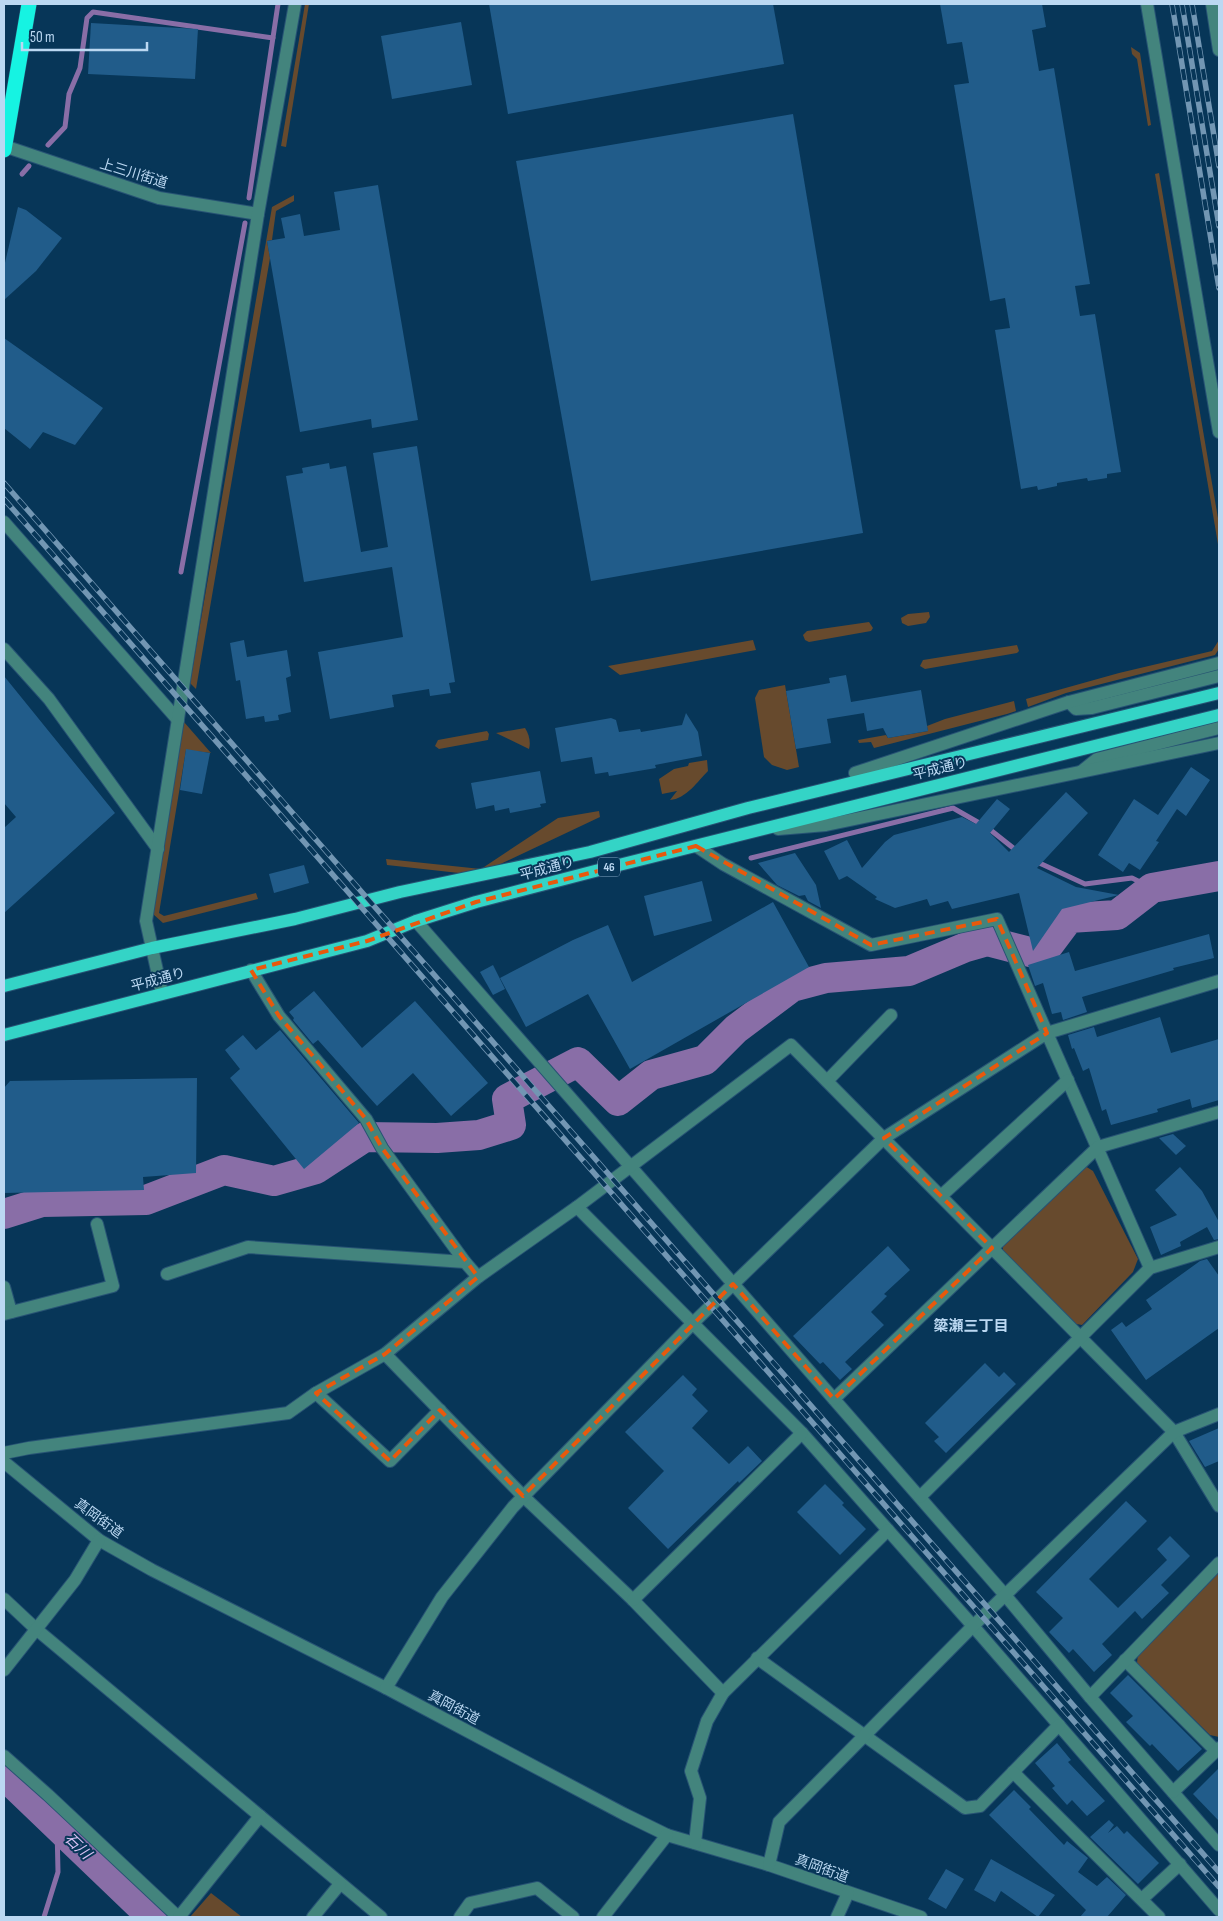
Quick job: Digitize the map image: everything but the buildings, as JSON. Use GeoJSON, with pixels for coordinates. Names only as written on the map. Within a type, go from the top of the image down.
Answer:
{"type":"FeatureCollection","features":[{"type":"Feature","properties":{"kind":"highway"},"geometry":{"type":"LineString","coordinates":[[4,148],[29,4]]}},
{"type":"Feature","properties":{"kind":"main road","name":"平成通り"},"geometry":{"type":"LineString","coordinates":[[4,986],[152,948],[294,919],[400,892],[590,852],[748,808],[1219,693]]}},
{"type":"Feature","properties":{"kind":"main road","name":"平成通り"},"geometry":{"type":"LineString","coordinates":[[4,1035],[366,941],[416,921],[494,898],[1219,714]]}},
{"type":"Feature","properties":{"kind":"street"},"geometry":{"type":"LineString","coordinates":[[162,993],[146,920],[258,214],[295,4]]}},
{"type":"Feature","properties":{"kind":"street"},"geometry":{"type":"LineString","coordinates":[[1147,4],[1219,432]]}},
{"type":"Feature","properties":{"kind":"street"},"geometry":{"type":"LineString","coordinates":[[1212,4],[1219,50]]}},
{"type":"Feature","properties":{"kind":"street","name":"上三川街道"},"geometry":{"type":"LineString","coordinates":[[4,148],[159,198],[258,214]]}},
{"type":"Feature","properties":{"kind":"street"},"geometry":{"type":"LineString","coordinates":[[4,522],[178,720]]}},
{"type":"Feature","properties":{"kind":"street"},"geometry":{"type":"LineString","coordinates":[[4,649],[49,699],[158,849]]}},
{"type":"Feature","properties":{"kind":"street"},"geometry":{"type":"LineString","coordinates":[[1068,731],[855,773],[1068,702],[1219,663]]}},
{"type":"Feature","properties":{"kind":"street"},"geometry":{"type":"LineString","coordinates":[[1068,702],[1076,709],[1092,708],[1219,676]]}},
{"type":"Feature","properties":{"kind":"street"},"geometry":{"type":"LineString","coordinates":[[1081,772],[1098,759],[1219,728]]}},
{"type":"Feature","properties":{"kind":"street"},"geometry":{"type":"LineString","coordinates":[[754,831],[826,825],[1219,743]]}},
{"type":"Feature","properties":{"kind":"street"},"geometry":{"type":"LineString","coordinates":[[696,846],[724,864],[871,945],[997,919],[1150,1268]]}},
{"type":"Feature","properties":{"kind":"street"},"geometry":{"type":"LineString","coordinates":[[416,921],[920,1497],[1090,1697],[1219,1844]]}},
{"type":"Feature","properties":{"kind":"street"},"geometry":{"type":"LineString","coordinates":[[251,970],[279,1016],[366,1119],[382,1148],[478,1277]]}},
{"type":"Feature","properties":{"kind":"street"},"geometry":{"type":"LineString","coordinates":[[386,1688],[442,1597],[523,1496],[693,1323],[884,1138],[1047,1033],[1219,981]]}},
{"type":"Feature","properties":{"kind":"street"},"geometry":{"type":"LineString","coordinates":[[827,1081],[890,1015]]}},
{"type":"Feature","properties":{"kind":"street"},"geometry":{"type":"LineString","coordinates":[[4,1453],[288,1413],[316,1393],[385,1354],[478,1277],[577,1206],[791,1045],[1174,1432],[1219,1506]]}},
{"type":"Feature","properties":{"kind":"street"},"geometry":{"type":"LineString","coordinates":[[941,1196],[1068,1080]]}},
{"type":"Feature","properties":{"kind":"street"},"geometry":{"type":"LineString","coordinates":[[834,1399],[1098,1147],[1219,1112]]}},
{"type":"Feature","properties":{"kind":"street"},"geometry":{"type":"LineString","coordinates":[[577,1206],[802,1433],[973,1626],[1219,1910]]}},
{"type":"Feature","properties":{"kind":"street"},"geometry":{"type":"LineString","coordinates":[[4,1287],[7,1313],[113,1286],[96,1224]]}},
{"type":"Feature","properties":{"kind":"street"},"geometry":{"type":"LineString","coordinates":[[167,1274],[248,1247],[465,1262]]}},
{"type":"Feature","properties":{"kind":"street"},"geometry":{"type":"LineString","coordinates":[[920,1497],[1150,1268],[1219,1247]]}},
{"type":"Feature","properties":{"kind":"street"},"geometry":{"type":"LineString","coordinates":[[385,1354],[523,1496],[633,1600],[723,1693]]}},
{"type":"Feature","properties":{"kind":"street"},"geometry":{"type":"LineString","coordinates":[[316,1393],[390,1461],[440,1410]]}},
{"type":"Feature","properties":{"kind":"street"},"geometry":{"type":"LineString","coordinates":[[769,1865],[779,1822],[973,1626],[1174,1432],[1219,1414]]}},
{"type":"Feature","properties":{"kind":"street"},"geometry":{"type":"LineString","coordinates":[[633,1600],[802,1433]]}},
{"type":"Feature","properties":{"kind":"street","name":"真岡街道"},"geometry":{"type":"LineString","coordinates":[[4,1462],[99,1540],[152,1570],[386,1688],[624,1814],[667,1835],[769,1865],[921,1917]]}},
{"type":"Feature","properties":{"kind":"street"},"geometry":{"type":"LineString","coordinates":[[695,1843],[700,1798],[691,1771],[706,1721],[723,1693],[888,1530]]}},
{"type":"Feature","properties":{"kind":"street"},"geometry":{"type":"LineString","coordinates":[[4,1670],[75,1580],[99,1540]]}},
{"type":"Feature","properties":{"kind":"street"},"geometry":{"type":"LineString","coordinates":[[1090,1697],[1219,1563]]}},
{"type":"Feature","properties":{"kind":"street"},"geometry":{"type":"LineString","coordinates":[[4,1600],[36,1629],[381,1917]]}},
{"type":"Feature","properties":{"kind":"street"},"geometry":{"type":"LineString","coordinates":[[757,1658],[966,1808],[980,1806],[1059,1725]]}},
{"type":"Feature","properties":{"kind":"street"},"geometry":{"type":"LineString","coordinates":[[1125,1660],[1218,1750],[1173,1792]]}},
{"type":"Feature","properties":{"kind":"street"},"geometry":{"type":"LineString","coordinates":[[4,1756],[178,1917],[260,1816]]}},
{"type":"Feature","properties":{"kind":"street"},"geometry":{"type":"LineString","coordinates":[[1013,1772],[1160,1917]]}},
{"type":"Feature","properties":{"kind":"street"},"geometry":{"type":"LineString","coordinates":[[603,1917],[667,1835]]}},
{"type":"Feature","properties":{"kind":"street"},"geometry":{"type":"LineString","coordinates":[[1142,1899],[1180,1864]]}},
{"type":"Feature","properties":{"kind":"street"},"geometry":{"type":"LineString","coordinates":[[314,1917],[340,1884]]}},
{"type":"Feature","properties":{"kind":"street"},"geometry":{"type":"LineString","coordinates":[[460,1917],[470,1904],[537,1888],[574,1917]]}},
{"type":"Feature","properties":{"kind":"street"},"geometry":{"type":"LineString","coordinates":[[837,1917],[848,1893]]}},
{"type":"Feature","properties":{"kind":"highlighted area"},"geometry":{"type":"Polygon","coordinates":[[[696,846],[871,945],[997,919],[1047,1033],[884,1138],[992,1248],[834,1399],[733,1284],[523,1496],[440,1410],[390,1461],[316,1393],[385,1354],[478,1277],[382,1148],[366,1119],[279,1016],[251,970],[367,941],[476,902],[696,846]]]}},
{"type":"Feature","properties":{"kind":"shaded area"},"geometry":{"type":"Polygon","coordinates":[[[305,4],[309,4],[286,147],[281,146],[305,4]]]}},
{"type":"Feature","properties":{"kind":"shaded area"},"geometry":{"type":"Polygon","coordinates":[[[1131,47],[1140,53],[1151,125],[1148,126],[1137,59],[1132,54],[1131,47]]]}},
{"type":"Feature","properties":{"kind":"shaded area"},"geometry":{"type":"Polygon","coordinates":[[[1159,173],[1219,524],[1219,550],[1155,174],[1159,173]]]}},
{"type":"Feature","properties":{"kind":"shaded area"},"geometry":{"type":"Polygon","coordinates":[[[294,195],[294,201],[276,211],[272,240],[267,241],[270,258],[196,689],[190,683],[272,207],[294,195]]]}},
{"type":"Feature","properties":{"kind":"shaded area"},"geometry":{"type":"Polygon","coordinates":[[[929,612],[930,617],[926,623],[908,626],[902,623],[901,618],[908,614],[929,612]]]}},
{"type":"Feature","properties":{"kind":"shaded area"},"geometry":{"type":"Polygon","coordinates":[[[869,622],[873,628],[871,631],[809,642],[805,640],[803,635],[807,631],[869,622]]]}},
{"type":"Feature","properties":{"kind":"shaded area"},"geometry":{"type":"Polygon","coordinates":[[[753,640],[756,650],[620,675],[608,666],[753,640]]]}},
{"type":"Feature","properties":{"kind":"shaded area"},"geometry":{"type":"Polygon","coordinates":[[[1219,640],[1219,649],[1215,655],[1066,693],[1028,707],[1026,699],[1119,673],[1212,651],[1219,640]]]}},
{"type":"Feature","properties":{"kind":"shaded area"},"geometry":{"type":"Polygon","coordinates":[[[1017,645],[1019,651],[1017,653],[925,669],[920,666],[923,660],[1017,645]]]}},
{"type":"Feature","properties":{"kind":"shaded area"},"geometry":{"type":"Polygon","coordinates":[[[785,685],[799,767],[787,770],[772,765],[764,757],[755,698],[759,690],[785,685]]]}},
{"type":"Feature","properties":{"kind":"shaded area"},"geometry":{"type":"Polygon","coordinates":[[[1014,701],[1016,711],[874,748],[871,742],[859,743],[858,740],[886,735],[888,738],[928,731],[927,726],[945,719],[1014,701]]]}},
{"type":"Feature","properties":{"kind":"shaded area"},"geometry":{"type":"Polygon","coordinates":[[[184,722],[211,753],[186,750],[159,913],[164,916],[256,893],[258,899],[163,923],[153,914],[184,722]]]}},
{"type":"Feature","properties":{"kind":"shaded area"},"geometry":{"type":"Polygon","coordinates":[[[525,728],[529,738],[529,749],[496,733],[525,728]]]}},
{"type":"Feature","properties":{"kind":"shaded area"},"geometry":{"type":"Polygon","coordinates":[[[487,731],[489,734],[488,740],[439,749],[435,746],[438,740],[487,731]]]}},
{"type":"Feature","properties":{"kind":"shaded area"},"geometry":{"type":"Polygon","coordinates":[[[707,760],[708,771],[686,793],[670,800],[677,791],[662,794],[659,779],[674,769],[688,766],[689,763],[707,760]]]}},
{"type":"Feature","properties":{"kind":"shaded area"},"geometry":{"type":"Polygon","coordinates":[[[599,811],[600,817],[477,875],[387,865],[386,859],[481,869],[558,818],[599,811]]]}},
{"type":"Feature","properties":{"kind":"shaded area"},"geometry":{"type":"Polygon","coordinates":[[[1085,1166],[1093,1171],[1138,1259],[1133,1272],[1082,1325],[1071,1323],[1003,1252],[1003,1243],[1085,1166]]]}},
{"type":"Feature","properties":{"kind":"shaded area"},"geometry":{"type":"Polygon","coordinates":[[[1219,1569],[1219,1737],[1210,1735],[1137,1663],[1138,1653],[1219,1569]]]}},
{"type":"Feature","properties":{"kind":"shaded area"},"geometry":{"type":"Polygon","coordinates":[[[211,1893],[242,1917],[190,1917],[211,1893]]]}},
{"type":"Feature","properties":{"kind":"waterway"},"geometry":{"type":"LineString","coordinates":[[249,198],[278,4]]}},
{"type":"Feature","properties":{"kind":"waterway"},"geometry":{"type":"LineString","coordinates":[[48,145],[65,127],[69,94],[80,68],[87,18],[93,12],[273,38]]}},
{"type":"Feature","properties":{"kind":"waterway"},"geometry":{"type":"LineString","coordinates":[[22,174],[29,166]]}},
{"type":"Feature","properties":{"kind":"waterway"},"geometry":{"type":"LineString","coordinates":[[181,572],[245,223]]}},
{"type":"Feature","properties":{"kind":"waterway"},"geometry":{"type":"LineString","coordinates":[[751,858],[953,808],[988,828],[1017,851]]}},
{"type":"Feature","properties":{"kind":"waterway"},"geometry":{"type":"LineString","coordinates":[[1035,861],[1085,884],[1132,878],[1152,888]]}},
{"type":"Feature","properties":{"kind":"waterway"},"geometry":{"type":"LineString","coordinates":[[4,1214],[42,1202],[146,1200],[224,1170],[274,1181],[316,1169],[365,1137],[437,1138],[479,1135],[511,1125],[507,1099],[578,1062],[618,1101],[651,1075],[705,1060],[736,1029],[792,987],[826,978],[909,971],[966,947],[987,941],[1034,953],[1048,946],[1069,918],[1117,915],[1152,888],[1219,876]]}},
{"type":"Feature","properties":{"kind":"waterway","name":"石川"},"geometry":{"type":"LineString","coordinates":[[4,1775],[152,1917]]}},
{"type":"Feature","properties":{"kind":"waterway"},"geometry":{"type":"LineString","coordinates":[[44,1917],[58,1872],[57,1827]]}},
{"type":"Feature","properties":{"kind":"railway"},"geometry":{"type":"LineString","coordinates":[[1172,4],[1219,288]]}},
{"type":"Feature","properties":{"kind":"railway"},"geometry":{"type":"LineString","coordinates":[[1182,4],[1219,226]]}},
{"type":"Feature","properties":{"kind":"railway"},"geometry":{"type":"LineString","coordinates":[[1192,4],[1219,166]]}},
{"type":"Feature","properties":{"kind":"railway"},"geometry":{"type":"LineString","coordinates":[[4,483],[1219,1872]]}},
{"type":"Feature","properties":{"kind":"railway"},"geometry":{"type":"LineString","coordinates":[[4,499],[1219,1887]]}},
{"type":"Feature","properties":{"kind":"district","name":"簗瀬三丁目"},"geometry":{"type":"Point","coordinates":[971,1326]}}]}
